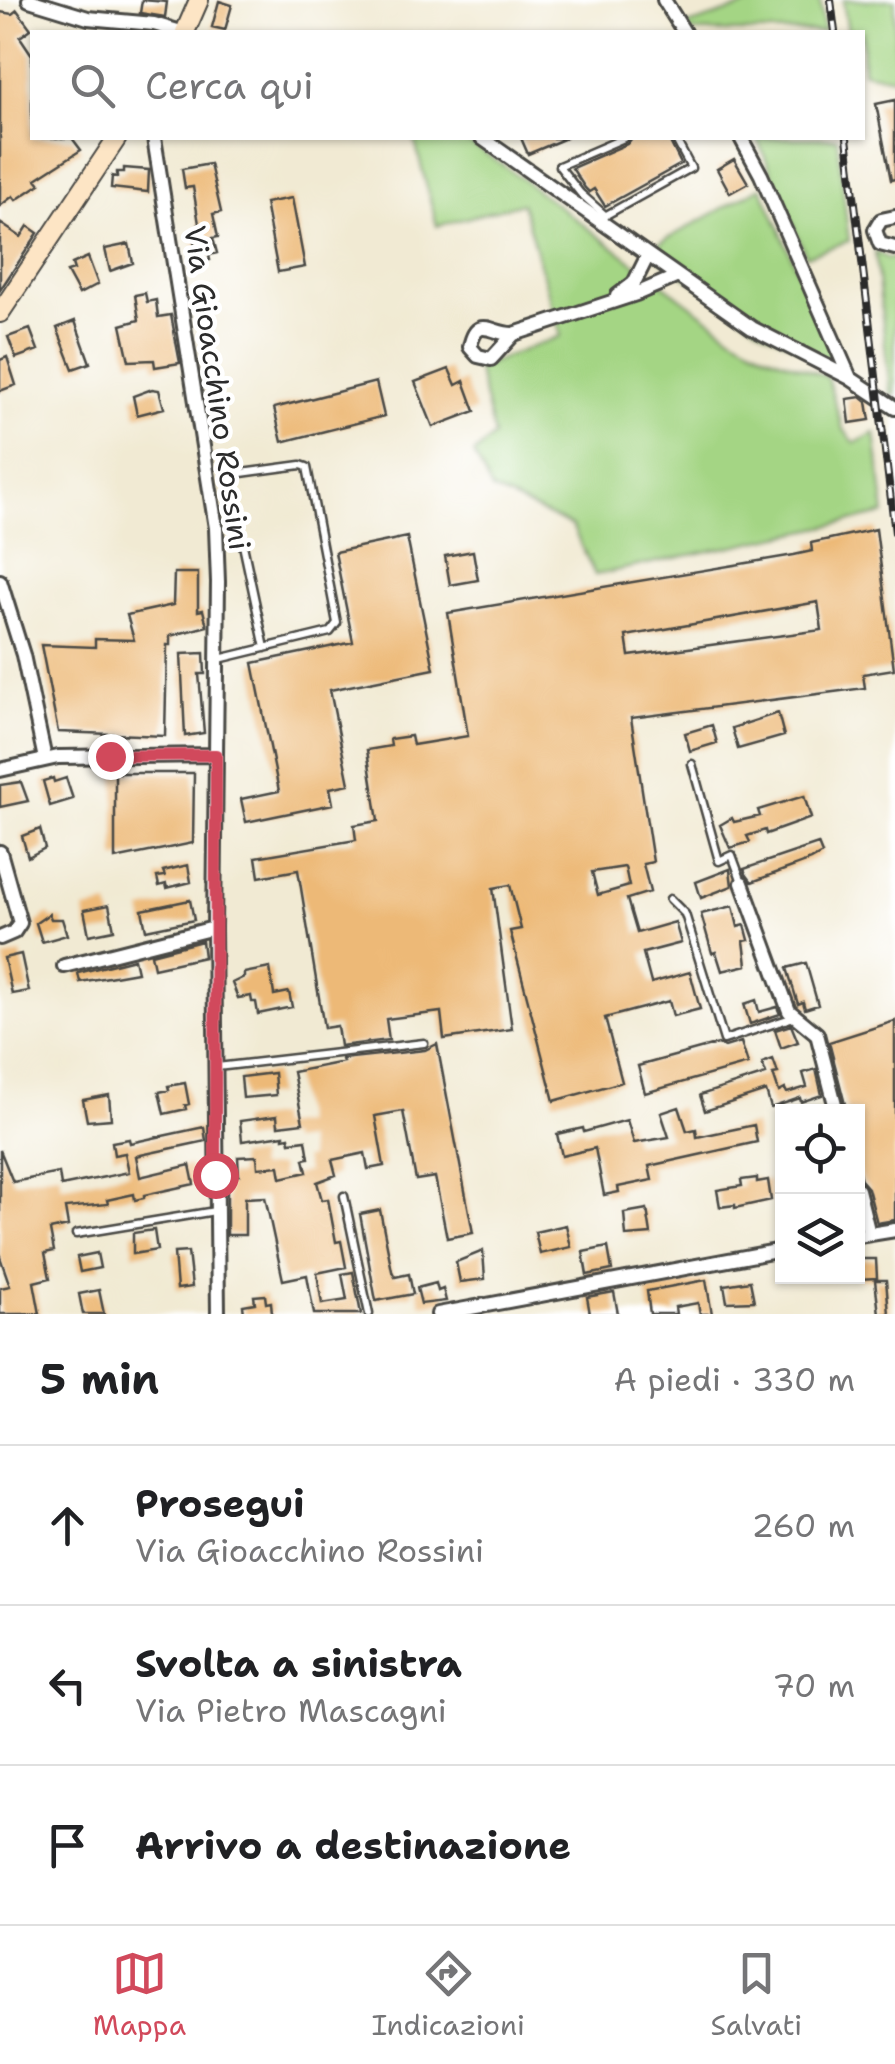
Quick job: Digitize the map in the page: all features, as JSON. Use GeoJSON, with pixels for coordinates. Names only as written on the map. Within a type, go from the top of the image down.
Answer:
{"type":"FeatureCollection","features":[{"type":"Feature","properties":{"kind":"street"},"geometry":{"type":"LineString","coordinates":[[29,0],[88,18],[176,30]]}},
{"type":"Feature","properties":{"kind":"street"},"geometry":{"type":"LineString","coordinates":[[184,30],[198,0]]}},
{"type":"Feature","properties":{"kind":"street"},"geometry":{"type":"LineString","coordinates":[[664,0],[683,30]]}},
{"type":"Feature","properties":{"kind":"street"},"geometry":{"type":"LineString","coordinates":[[0,313],[116,140]]}},
{"type":"Feature","properties":{"kind":"street","name":"Via Gioacchino Rossini"},"geometry":{"type":"LineString","coordinates":[[154,140],[216,528],[214,928],[218,1314]]}},
{"type":"Feature","properties":{"kind":"street"},"geometry":{"type":"LineString","coordinates":[[485,140],[602,218],[765,337],[850,378],[895,408]]}},
{"type":"Feature","properties":{"kind":"street"},"geometry":{"type":"LineString","coordinates":[[742,140],[850,378]]}},
{"type":"Feature","properties":{"kind":"street"},"geometry":{"type":"LineString","coordinates":[[895,217],[881,220],[876,230],[880,244],[895,248]]}},
{"type":"Feature","properties":{"kind":"street"},"geometry":{"type":"LineString","coordinates":[[612,300],[634,283],[648,255]]}},
{"type":"Feature","properties":{"kind":"street"},"geometry":{"type":"LineString","coordinates":[[514,334],[678,276]]}},
{"type":"Feature","properties":{"kind":"street"},"geometry":{"type":"LineString","coordinates":[[0,584],[23,655],[45,759]]}},
{"type":"Feature","properties":{"kind":"street"},"geometry":{"type":"LineString","coordinates":[[0,770],[45,759],[216,755]]}},
{"type":"Feature","properties":{"kind":"street"},"geometry":{"type":"LineString","coordinates":[[0,852],[20,923],[14,932],[0,938]]}},
{"type":"Feature","properties":{"kind":"street"},"geometry":{"type":"LineString","coordinates":[[742,883],[790,1011],[817,1034],[835,1104]]}},
{"type":"Feature","properties":{"kind":"street"},"geometry":{"type":"LineString","coordinates":[[64,966],[214,928]]}},
{"type":"Feature","properties":{"kind":"street"},"geometry":{"type":"LineString","coordinates":[[865,1235],[892,1230]]}},
{"type":"Feature","properties":{"kind":"street"},"geometry":{"type":"LineString","coordinates":[[438,1314],[775,1251]]}},
{"type":"Feature","properties":{"kind":"lane"},"geometry":{"type":"LineString","coordinates":[[619,140],[559,166],[602,218],[691,168],[676,140]]}},
{"type":"Feature","properties":{"kind":"lane"},"geometry":{"type":"LineString","coordinates":[[218,660],[330,632],[336,624],[307,467],[300,465],[234,474],[230,484],[265,648]]}},
{"type":"Feature","properties":{"kind":"lane"},"geometry":{"type":"LineString","coordinates":[[692,764],[719,861],[732,855],[742,883]]}},
{"type":"Feature","properties":{"kind":"lane"},"geometry":{"type":"LineString","coordinates":[[670,899],[685,914],[724,1040],[796,1016]]}},
{"type":"Feature","properties":{"kind":"lane"},"geometry":{"type":"LineString","coordinates":[[216,1067],[424,1043]]}},
{"type":"Feature","properties":{"kind":"lane"},"geometry":{"type":"LineString","coordinates":[[344,1196],[368,1314]]}},
{"type":"Feature","properties":{"kind":"lane"},"geometry":{"type":"LineString","coordinates":[[76,1234],[215,1212]]}},
{"type":"Feature","properties":{"kind":"green space"},"geometry":{"type":"Polygon","coordinates":[[[765,0],[820,0],[824,30],[688,30],[685,26],[765,0]]]}},
{"type":"Feature","properties":{"kind":"green space"},"geometry":{"type":"Polygon","coordinates":[[[843,0],[895,0],[895,78],[865,72],[865,30],[848,30],[843,0]]]}},
{"type":"Feature","properties":{"kind":"green space"},"geometry":{"type":"Polygon","coordinates":[[[415,140],[464,140],[731,335],[766,354],[827,377],[843,429],[855,443],[875,433],[885,514],[595,575],[572,526],[492,490],[474,454],[494,436],[477,368],[561,336],[522,203],[437,226],[415,140]]]}},
{"type":"Feature","properties":{"kind":"green space"},"geometry":{"type":"Polygon","coordinates":[[[758,140],[837,140],[849,241],[806,256],[758,140]]]}},
{"type":"Feature","properties":{"kind":"green space"},"geometry":{"type":"Polygon","coordinates":[[[761,187],[839,366],[765,332],[647,250],[761,187]]]}},
{"type":"Feature","properties":{"kind":"green space"},"geometry":{"type":"Polygon","coordinates":[[[875,251],[888,259],[895,257],[895,396],[890,392],[875,251]]]}},
{"type":"Feature","properties":{"kind":"building"},"geometry":{"type":"Polygon","coordinates":[[[142,0],[167,2],[165,17],[140,13],[142,0]]]}},
{"type":"Feature","properties":{"kind":"building"},"geometry":{"type":"Polygon","coordinates":[[[219,1],[232,5],[225,30],[212,27],[219,1]]]}},
{"type":"Feature","properties":{"kind":"building"},"geometry":{"type":"Polygon","coordinates":[[[17,10],[31,29],[20,37],[30,52],[30,140],[74,140],[81,150],[36,179],[40,184],[0,206],[0,12],[12,14],[17,10]]]}},
{"type":"Feature","properties":{"kind":"building"},"geometry":{"type":"Polygon","coordinates":[[[895,100],[895,179],[891,180],[876,104],[895,100]]]}},
{"type":"Feature","properties":{"kind":"building"},"geometry":{"type":"Polygon","coordinates":[[[522,140],[561,140],[528,154],[522,140]]]}},
{"type":"Feature","properties":{"kind":"building"},"geometry":{"type":"Polygon","coordinates":[[[630,140],[669,140],[681,164],[605,206],[594,189],[589,192],[585,188],[572,168],[630,140]]]}},
{"type":"Feature","properties":{"kind":"building"},"geometry":{"type":"Polygon","coordinates":[[[734,159],[748,183],[730,193],[717,169],[734,159]]]}},
{"type":"Feature","properties":{"kind":"building"},"geometry":{"type":"Polygon","coordinates":[[[210,164],[221,212],[213,214],[217,253],[209,255],[210,260],[198,262],[192,232],[200,230],[193,187],[185,188],[182,169],[210,164]]]}},
{"type":"Feature","properties":{"kind":"building"},"geometry":{"type":"Polygon","coordinates":[[[124,168],[149,170],[148,192],[111,188],[112,176],[117,177],[117,172],[124,172],[124,168]]]}},
{"type":"Feature","properties":{"kind":"building"},"geometry":{"type":"Polygon","coordinates":[[[292,198],[305,267],[278,272],[265,203],[292,198]]]}},
{"type":"Feature","properties":{"kind":"building"},"geometry":{"type":"Polygon","coordinates":[[[0,223],[21,237],[28,226],[38,233],[0,290],[0,223]]]}},
{"type":"Feature","properties":{"kind":"building"},"geometry":{"type":"Polygon","coordinates":[[[129,244],[133,263],[110,271],[105,249],[129,244]]]}},
{"type":"Feature","properties":{"kind":"building"},"geometry":{"type":"Polygon","coordinates":[[[88,257],[98,284],[79,294],[67,272],[74,270],[72,264],[88,257]]]}},
{"type":"Feature","properties":{"kind":"building"},"geometry":{"type":"Polygon","coordinates":[[[145,293],[147,302],[156,300],[158,317],[171,315],[180,363],[155,367],[154,360],[129,361],[121,325],[139,320],[135,295],[145,293]]]}},
{"type":"Feature","properties":{"kind":"building"},"geometry":{"type":"Polygon","coordinates":[[[75,321],[90,363],[73,369],[57,328],[75,321]]]}},
{"type":"Feature","properties":{"kind":"building"},"geometry":{"type":"Polygon","coordinates":[[[30,329],[38,350],[16,358],[8,337],[30,329]]]}},
{"type":"Feature","properties":{"kind":"building"},"geometry":{"type":"Polygon","coordinates":[[[7,357],[16,385],[0,391],[0,360],[7,357]]]}},
{"type":"Feature","properties":{"kind":"building"},"geometry":{"type":"Polygon","coordinates":[[[449,369],[456,385],[464,381],[475,411],[433,427],[415,382],[449,369]]]}},
{"type":"Feature","properties":{"kind":"building"},"geometry":{"type":"Polygon","coordinates":[[[376,382],[384,416],[282,442],[274,408],[376,382]]]}},
{"type":"Feature","properties":{"kind":"building"},"geometry":{"type":"Polygon","coordinates":[[[159,390],[164,408],[137,415],[133,396],[159,390]]]}},
{"type":"Feature","properties":{"kind":"building"},"geometry":{"type":"Polygon","coordinates":[[[861,397],[867,402],[870,420],[850,423],[847,399],[861,397]]]}},
{"type":"Feature","properties":{"kind":"building"},"geometry":{"type":"Polygon","coordinates":[[[876,529],[894,669],[863,674],[865,688],[631,718],[653,862],[643,864],[650,892],[627,899],[637,933],[675,922],[681,943],[643,953],[651,983],[690,972],[700,1009],[673,1016],[669,1001],[605,1018],[622,1082],[554,1101],[510,931],[521,929],[510,885],[493,888],[512,1029],[444,1039],[441,1012],[386,1019],[389,1040],[340,1046],[337,1026],[324,1028],[298,870],[259,877],[256,857],[356,840],[354,825],[378,821],[367,750],[391,746],[390,739],[411,736],[413,745],[468,736],[448,613],[794,555],[812,551],[811,543],[876,529]],[[818,602],[626,636],[629,656],[822,630],[818,602]],[[625,867],[592,872],[598,895],[629,886],[625,867]]]}},
{"type":"Feature","properties":{"kind":"building"},"geometry":{"type":"Polygon","coordinates":[[[407,537],[434,669],[330,690],[349,784],[330,788],[333,804],[246,822],[241,799],[279,791],[253,663],[353,642],[335,552],[407,537]]]}},
{"type":"Feature","properties":{"kind":"building"},"geometry":{"type":"Polygon","coordinates":[[[473,551],[478,580],[450,585],[445,556],[473,551]]]}},
{"type":"Feature","properties":{"kind":"building"},"geometry":{"type":"Polygon","coordinates":[[[174,573],[198,573],[198,611],[203,610],[207,626],[170,636],[165,736],[58,732],[41,645],[95,647],[95,639],[134,640],[127,615],[173,605],[174,573]]]}},
{"type":"Feature","properties":{"kind":"building"},"geometry":{"type":"Polygon","coordinates":[[[204,653],[205,674],[199,674],[204,733],[185,736],[181,654],[204,653]]]}},
{"type":"Feature","properties":{"kind":"building"},"geometry":{"type":"Polygon","coordinates":[[[778,713],[784,736],[738,749],[732,728],[778,713]]]}},
{"type":"Feature","properties":{"kind":"building"},"geometry":{"type":"Polygon","coordinates":[[[712,725],[717,743],[690,751],[685,733],[712,725]]]}},
{"type":"Feature","properties":{"kind":"building"},"geometry":{"type":"Polygon","coordinates":[[[115,773],[194,773],[193,843],[115,859],[115,773]]]}},
{"type":"Feature","properties":{"kind":"building"},"geometry":{"type":"Polygon","coordinates":[[[53,778],[54,782],[66,778],[73,799],[50,806],[43,781],[53,778]]]}},
{"type":"Feature","properties":{"kind":"building"},"geometry":{"type":"Polygon","coordinates":[[[21,782],[28,801],[0,807],[0,785],[21,782]]]}},
{"type":"Feature","properties":{"kind":"building"},"geometry":{"type":"Polygon","coordinates":[[[804,796],[811,818],[766,834],[765,830],[747,836],[750,842],[730,848],[720,825],[732,818],[734,822],[760,816],[758,810],[804,796]]]}},
{"type":"Feature","properties":{"kind":"building"},"geometry":{"type":"Polygon","coordinates":[[[40,829],[45,848],[28,857],[22,836],[40,829]]]}},
{"type":"Feature","properties":{"kind":"building"},"geometry":{"type":"Polygon","coordinates":[[[818,844],[822,854],[752,882],[744,869],[818,844]]]}},
{"type":"Feature","properties":{"kind":"building"},"geometry":{"type":"Polygon","coordinates":[[[188,865],[191,882],[159,886],[157,877],[165,876],[163,871],[188,865]]]}},
{"type":"Feature","properties":{"kind":"building"},"geometry":{"type":"Polygon","coordinates":[[[730,869],[732,886],[701,898],[696,882],[730,869]]]}},
{"type":"Feature","properties":{"kind":"building"},"geometry":{"type":"Polygon","coordinates":[[[190,900],[194,920],[146,930],[142,910],[190,900]]]}},
{"type":"Feature","properties":{"kind":"building"},"geometry":{"type":"Polygon","coordinates":[[[109,905],[114,930],[89,935],[84,910],[109,905]]]}},
{"type":"Feature","properties":{"kind":"building"},"geometry":{"type":"Polygon","coordinates":[[[733,906],[738,927],[745,925],[749,940],[744,941],[747,965],[722,971],[716,952],[712,953],[701,914],[733,906]]]}},
{"type":"Feature","properties":{"kind":"building"},"geometry":{"type":"Polygon","coordinates":[[[49,914],[51,919],[62,919],[67,935],[42,942],[36,923],[49,914]]]}},
{"type":"Feature","properties":{"kind":"building"},"geometry":{"type":"Polygon","coordinates":[[[202,941],[204,957],[154,968],[151,954],[202,941]]]}},
{"type":"Feature","properties":{"kind":"building"},"geometry":{"type":"Polygon","coordinates":[[[21,954],[29,991],[12,994],[4,958],[21,954]]]}},
{"type":"Feature","properties":{"kind":"building"},"geometry":{"type":"Polygon","coordinates":[[[134,959],[137,972],[80,982],[78,973],[134,959]]]}},
{"type":"Feature","properties":{"kind":"building"},"geometry":{"type":"Polygon","coordinates":[[[806,963],[818,1005],[805,1009],[803,1002],[798,1004],[787,968],[806,963]]]}},
{"type":"Feature","properties":{"kind":"building"},"geometry":{"type":"Polygon","coordinates":[[[270,968],[274,995],[289,992],[292,1007],[258,1014],[251,996],[238,998],[232,983],[244,977],[244,973],[270,968]]]}},
{"type":"Feature","properties":{"kind":"building"},"geometry":{"type":"Polygon","coordinates":[[[756,1000],[759,1012],[777,1007],[780,1014],[750,1024],[744,1004],[756,1000]]]}},
{"type":"Feature","properties":{"kind":"building"},"geometry":{"type":"Polygon","coordinates":[[[895,1021],[895,1220],[877,1223],[865,1185],[865,1104],[845,1104],[829,1042],[895,1021]]]}},
{"type":"Feature","properties":{"kind":"building"},"geometry":{"type":"Polygon","coordinates":[[[791,1025],[798,1042],[781,1048],[775,1030],[791,1025]]]}},
{"type":"Feature","properties":{"kind":"building"},"geometry":{"type":"Polygon","coordinates":[[[741,1042],[748,1064],[645,1093],[638,1066],[718,1044],[725,1047],[741,1042]]]}},
{"type":"Feature","properties":{"kind":"building"},"geometry":{"type":"Polygon","coordinates":[[[437,1044],[473,1233],[447,1238],[435,1177],[416,1180],[403,1111],[375,1116],[384,1166],[368,1169],[365,1153],[332,1160],[336,1175],[317,1182],[322,1200],[328,1199],[336,1242],[341,1241],[346,1267],[317,1273],[322,1304],[347,1300],[342,1274],[353,1272],[361,1314],[314,1314],[307,1275],[283,1280],[265,1197],[245,1198],[245,1235],[227,1235],[227,1176],[239,1175],[238,1157],[257,1156],[258,1168],[279,1166],[281,1178],[307,1172],[306,1140],[290,1142],[284,1135],[242,1141],[240,1121],[277,1116],[278,1126],[303,1123],[293,1072],[343,1062],[342,1059],[425,1050],[437,1044]]]}},
{"type":"Feature","properties":{"kind":"building"},"geometry":{"type":"Polygon","coordinates":[[[773,1059],[779,1092],[785,1089],[787,1093],[807,1087],[803,1073],[816,1069],[822,1095],[771,1108],[766,1091],[705,1111],[700,1095],[766,1074],[762,1063],[773,1059]]]}},
{"type":"Feature","properties":{"kind":"building"},"geometry":{"type":"Polygon","coordinates":[[[274,1073],[276,1095],[243,1098],[241,1077],[274,1073]]]}},
{"type":"Feature","properties":{"kind":"building"},"geometry":{"type":"Polygon","coordinates":[[[185,1083],[189,1104],[186,1109],[164,1114],[159,1092],[185,1083]]]}},
{"type":"Feature","properties":{"kind":"building"},"geometry":{"type":"Polygon","coordinates":[[[109,1095],[111,1119],[87,1121],[83,1100],[109,1095]]]}},
{"type":"Feature","properties":{"kind":"building"},"geometry":{"type":"Polygon","coordinates":[[[679,1107],[687,1131],[696,1129],[697,1137],[754,1125],[757,1142],[649,1166],[652,1180],[618,1187],[619,1192],[604,1195],[595,1148],[562,1156],[557,1134],[583,1128],[584,1132],[627,1120],[634,1143],[669,1137],[661,1113],[679,1107]]]}},
{"type":"Feature","properties":{"kind":"building"},"geometry":{"type":"Polygon","coordinates":[[[204,1127],[206,1141],[136,1156],[140,1177],[190,1165],[194,1184],[135,1200],[134,1194],[107,1200],[108,1204],[65,1208],[68,1226],[50,1230],[54,1251],[45,1253],[50,1278],[34,1282],[40,1314],[0,1314],[0,1288],[10,1286],[0,1257],[0,1150],[13,1182],[59,1173],[61,1186],[129,1172],[125,1153],[114,1155],[112,1142],[129,1139],[130,1143],[204,1127]]]}},
{"type":"Feature","properties":{"kind":"building"},"geometry":{"type":"Polygon","coordinates":[[[757,1178],[757,1182],[768,1180],[771,1200],[735,1208],[720,1207],[717,1190],[742,1186],[741,1180],[757,1178]]]}},
{"type":"Feature","properties":{"kind":"building"},"geometry":{"type":"Polygon","coordinates":[[[647,1209],[651,1234],[626,1236],[624,1213],[647,1209]]]}},
{"type":"Feature","properties":{"kind":"building"},"geometry":{"type":"Polygon","coordinates":[[[380,1210],[392,1271],[395,1277],[409,1274],[413,1294],[376,1301],[360,1214],[380,1210]]]}},
{"type":"Feature","properties":{"kind":"building"},"geometry":{"type":"Polygon","coordinates":[[[566,1225],[571,1247],[540,1254],[535,1232],[566,1225]]]}},
{"type":"Feature","properties":{"kind":"building"},"geometry":{"type":"Polygon","coordinates":[[[154,1230],[157,1250],[133,1254],[133,1233],[154,1230]]]}},
{"type":"Feature","properties":{"kind":"building"},"geometry":{"type":"Polygon","coordinates":[[[608,1247],[612,1270],[587,1275],[583,1252],[608,1247]]]}},
{"type":"Feature","properties":{"kind":"building"},"geometry":{"type":"Polygon","coordinates":[[[483,1251],[485,1279],[460,1282],[456,1262],[483,1251]]]}},
{"type":"Feature","properties":{"kind":"building"},"geometry":{"type":"Polygon","coordinates":[[[188,1252],[192,1287],[177,1289],[174,1253],[188,1252]]]}},
{"type":"Feature","properties":{"kind":"building"},"geometry":{"type":"Polygon","coordinates":[[[97,1253],[100,1268],[80,1272],[77,1257],[97,1253]]]}},
{"type":"Feature","properties":{"kind":"building"},"geometry":{"type":"Polygon","coordinates":[[[865,1259],[876,1259],[877,1278],[865,1279],[865,1259]]]}},
{"type":"Feature","properties":{"kind":"building"},"geometry":{"type":"Polygon","coordinates":[[[706,1280],[712,1314],[700,1314],[698,1303],[675,1307],[676,1314],[650,1314],[647,1291],[706,1280]]]}},
{"type":"Feature","properties":{"kind":"building"},"geometry":{"type":"Polygon","coordinates":[[[875,1280],[886,1280],[889,1314],[879,1314],[875,1280]]]}},
{"type":"Feature","properties":{"kind":"building"},"geometry":{"type":"Polygon","coordinates":[[[750,1281],[754,1301],[727,1302],[724,1285],[750,1281]]]}},
{"type":"Feature","properties":{"kind":"building"},"geometry":{"type":"Polygon","coordinates":[[[436,1283],[438,1291],[443,1289],[446,1301],[421,1304],[417,1288],[436,1283]]]}},
{"type":"Feature","properties":{"kind":"building"},"geometry":{"type":"Polygon","coordinates":[[[99,1290],[104,1314],[83,1314],[79,1294],[99,1290]]]}},
{"type":"Feature","properties":{"kind":"building"},"geometry":{"type":"Polygon","coordinates":[[[614,1292],[618,1314],[590,1314],[587,1297],[614,1292]]]}},
{"type":"Feature","properties":{"kind":"building"},"geometry":{"type":"Polygon","coordinates":[[[265,1295],[266,1303],[271,1302],[272,1314],[244,1314],[243,1305],[255,1303],[254,1296],[265,1295]]]}},
{"type":"Feature","properties":{"kind":"railway"},"geometry":{"type":"LineString","coordinates":[[831,0],[835,30]]}},
{"type":"Feature","properties":{"kind":"railway"},"geometry":{"type":"LineString","coordinates":[[847,140],[895,533]]}},
{"type":"Feature","properties":{"kind":"route"},"geometry":{"type":"LineString","coordinates":[[110,756],[216,755],[215,1175]]}}]}
